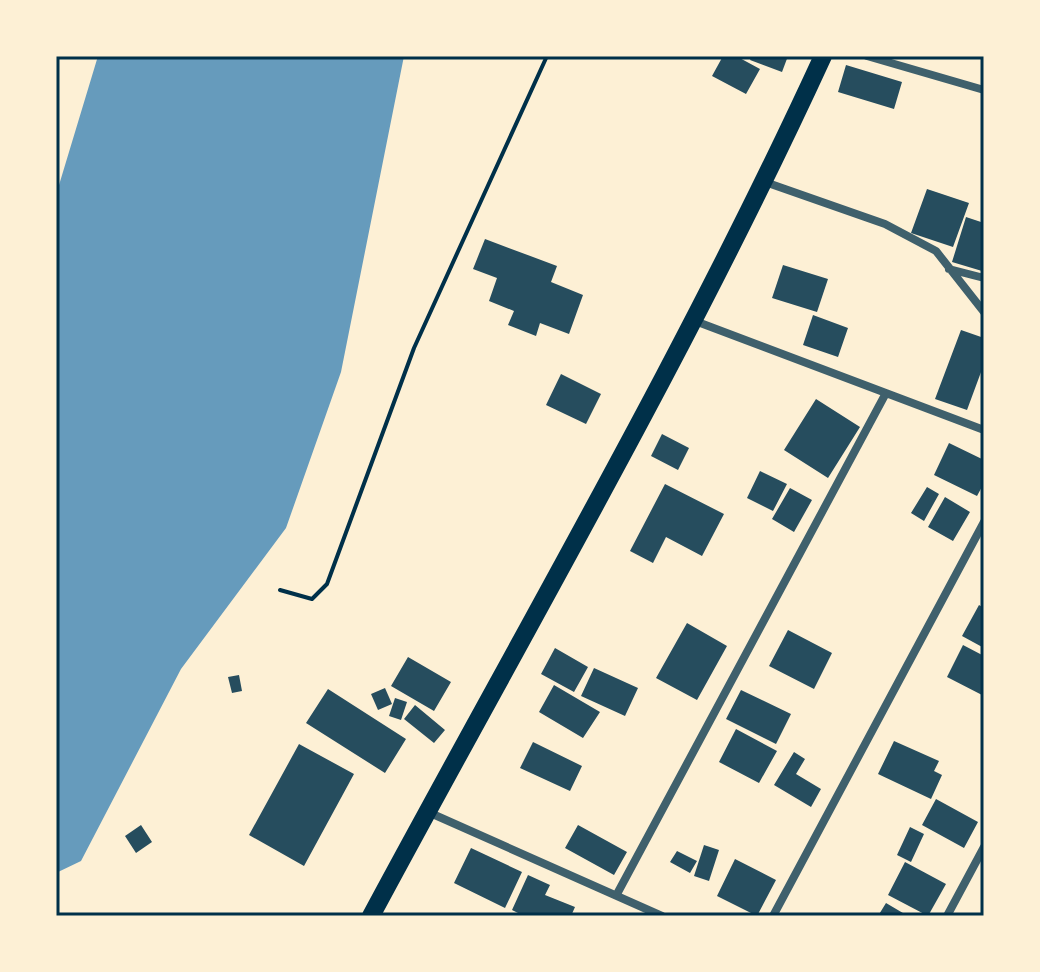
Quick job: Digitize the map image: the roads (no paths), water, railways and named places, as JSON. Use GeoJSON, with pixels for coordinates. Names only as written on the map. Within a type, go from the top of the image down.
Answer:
{"type":"FeatureCollection","features":[{"type":"Feature","properties":{"kind":"main road"},"geometry":{"type":"LineString","coordinates":[[371,916],[695,321],[765,182],[823,56]]}},
{"type":"Feature","properties":{"kind":"street"},"geometry":{"type":"LineString","coordinates":[[867,56],[984,90]]}},
{"type":"Feature","properties":{"kind":"street"},"geometry":{"type":"LineString","coordinates":[[765,182],[885,224],[936,251],[984,312]]}},
{"type":"Feature","properties":{"kind":"street"},"geometry":{"type":"LineString","coordinates":[[948,268],[984,278]]}},
{"type":"Feature","properties":{"kind":"street"},"geometry":{"type":"LineString","coordinates":[[695,321],[984,430]]}},
{"type":"Feature","properties":{"kind":"street"},"geometry":{"type":"LineString","coordinates":[[617,894],[886,393]]}},
{"type":"Feature","properties":{"kind":"street"},"geometry":{"type":"LineString","coordinates":[[773,916],[984,522]]}},
{"type":"Feature","properties":{"kind":"street"},"geometry":{"type":"LineString","coordinates":[[427,812],[662,916]]}},
{"type":"Feature","properties":{"kind":"street"},"geometry":{"type":"LineString","coordinates":[[947,916],[984,847]]}},
{"type":"Feature","properties":{"kind":"water"},"geometry":{"type":"Polygon","coordinates":[[[98,56],[404,56],[341,372],[286,528],[181,669],[81,861],[56,873],[56,195],[98,56]]]}}]}
